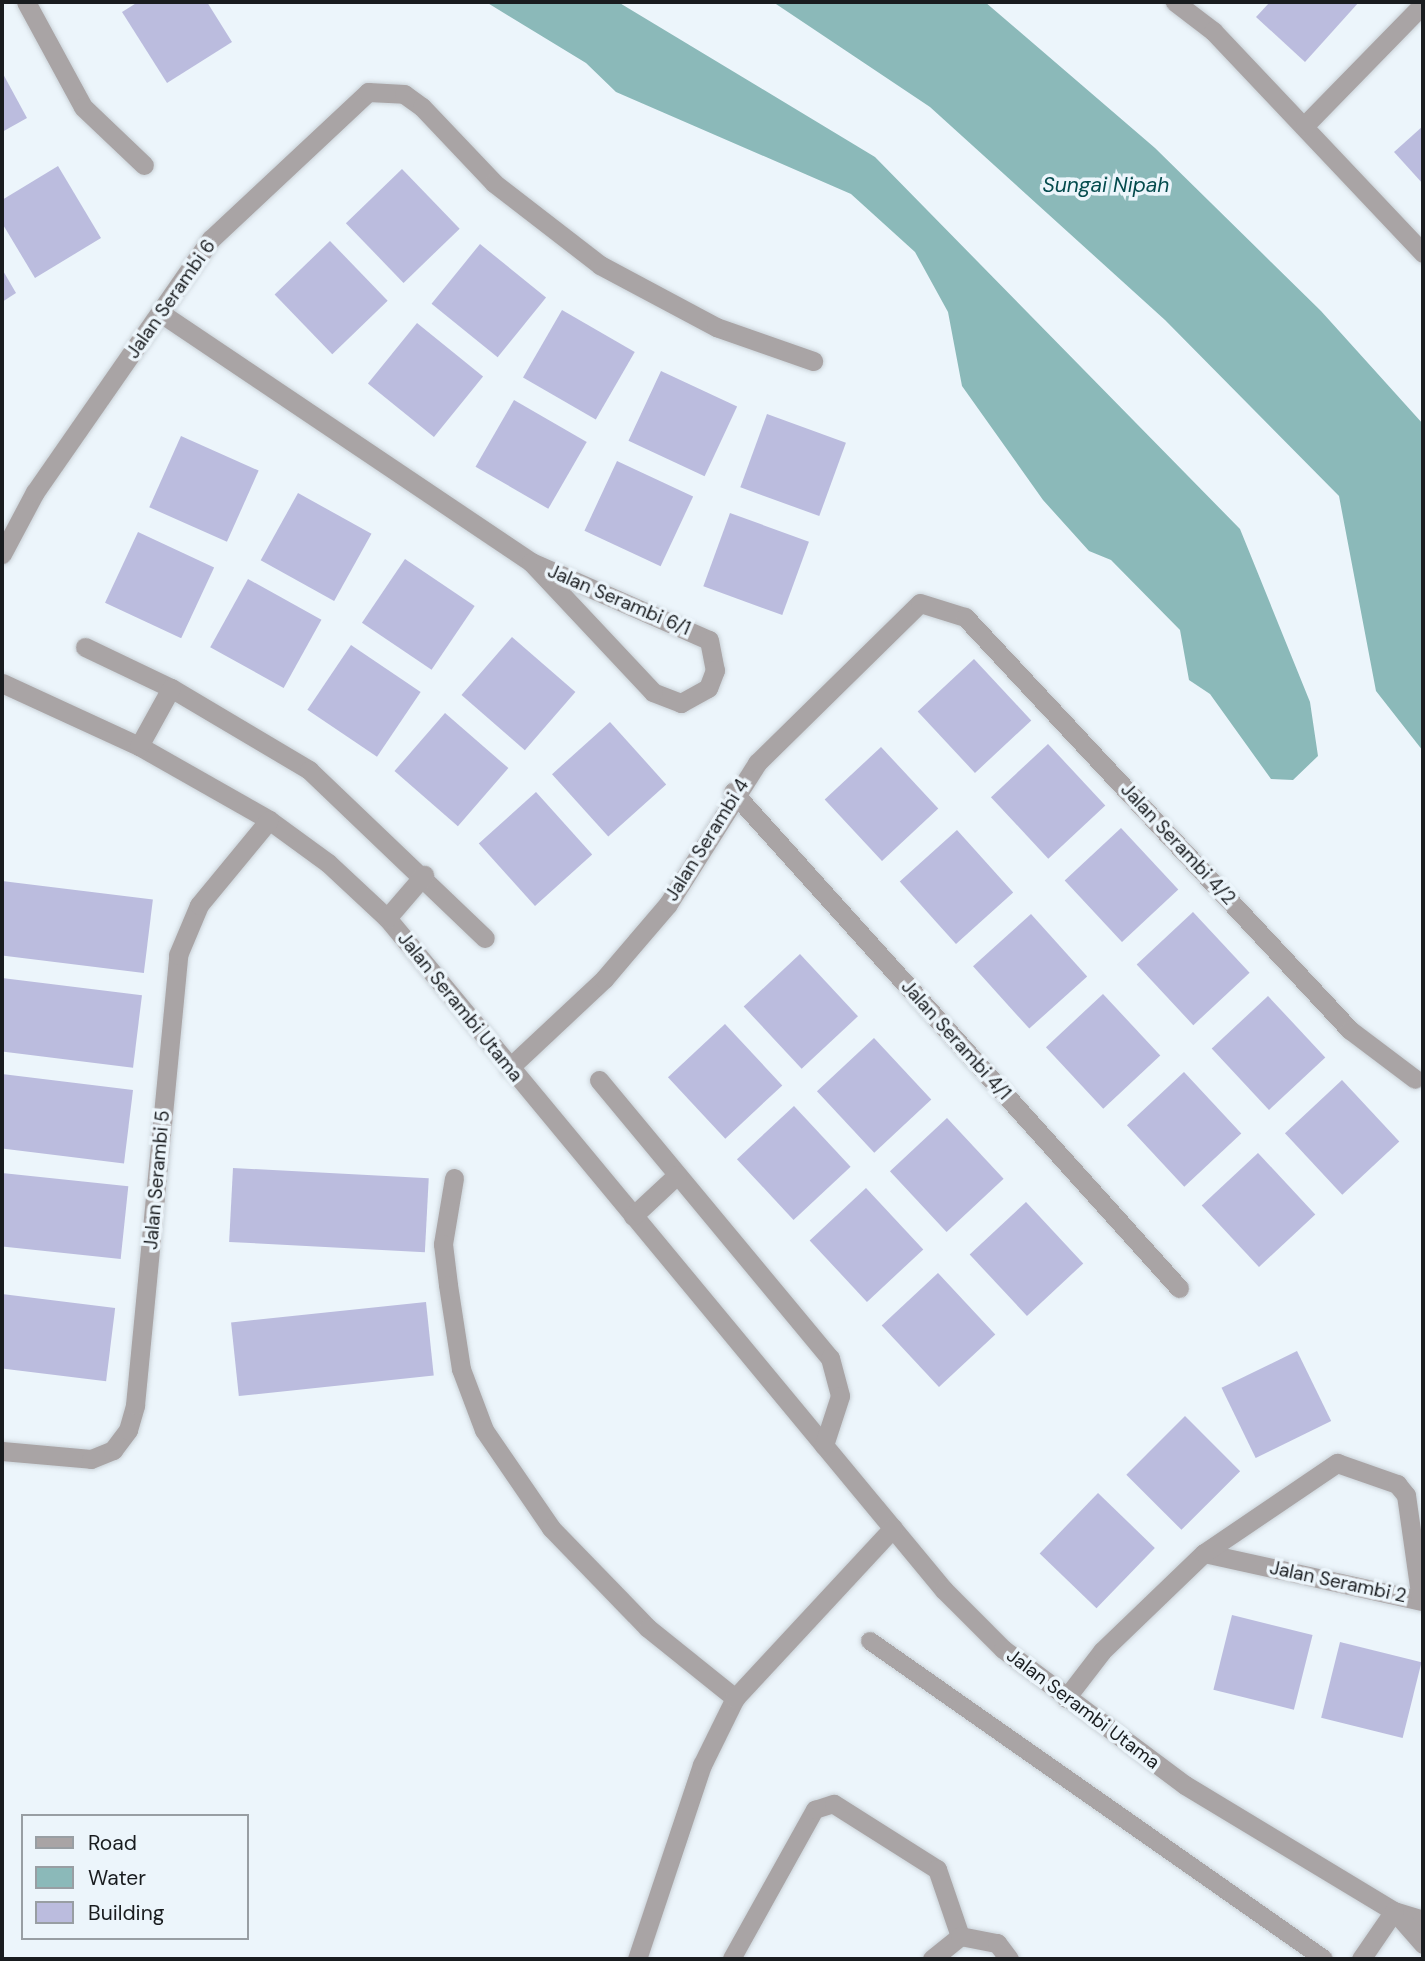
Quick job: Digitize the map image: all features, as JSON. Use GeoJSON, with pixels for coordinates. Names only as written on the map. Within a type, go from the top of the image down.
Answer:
{"type":"FeatureCollection","features":[{"type":"Feature","properties":{"kind":"street"},"geometry":{"type":"LineString","coordinates":[[26,2],[83,107],[144,165]]}},
{"type":"Feature","properties":{"kind":"street"},"geometry":{"type":"LineString","coordinates":[[1175,2],[1213,31],[1305,125],[1423,253]]}},
{"type":"Feature","properties":{"kind":"street"},"geometry":{"type":"LineString","coordinates":[[1305,125],[1423,4]]}},
{"type":"Feature","properties":{"kind":"street","name":"Jalan Serambi 6"},"geometry":{"type":"LineString","coordinates":[[2,554],[35,492],[162,314],[211,239],[352,102],[387,90],[422,107],[494,183],[600,265],[716,327],[813,361]]}},
{"type":"Feature","properties":{"kind":"street","name":"Jalan Serambi 6/1"},"geometry":{"type":"LineString","coordinates":[[162,314],[531,562],[709,640],[715,670],[708,688],[681,703],[653,692],[531,562]]}},
{"type":"Feature","properties":{"kind":"street","name":"Jalan Serambi 4"},"geometry":{"type":"LineString","coordinates":[[509,1068],[604,979],[668,904],[733,792],[901,617],[920,603],[945,606]]}},
{"type":"Feature","properties":{"kind":"street","name":"Jalan Serambi 4/2"},"geometry":{"type":"LineString","coordinates":[[945,606],[985,636],[1350,1030],[1415,1079]]}},
{"type":"Feature","properties":{"kind":"street"},"geometry":{"type":"LineString","coordinates":[[85,647],[171,688],[309,770],[424,875],[485,938]]}},
{"type":"Feature","properties":{"kind":"street","name":"Jalan Serambi Utama"},"geometry":{"type":"LineString","coordinates":[[2,683],[139,746],[269,820],[328,863],[387,918],[893,1528],[1003,1649],[1185,1785],[1394,1911],[1423,1920]]}},
{"type":"Feature","properties":{"kind":"street"},"geometry":{"type":"LineString","coordinates":[[139,746],[171,688]]}},
{"type":"Feature","properties":{"kind":"street","name":"Jalan Serambi 4/1"},"geometry":{"type":"LineString","coordinates":[[733,792],[1179,1288]]}},
{"type":"Feature","properties":{"kind":"street","name":"Jalan Serambi 5"},"geometry":{"type":"LineString","coordinates":[[2,1451],[91,1459],[113,1450],[128,1430],[178,955],[199,905],[269,820]]}},
{"type":"Feature","properties":{"kind":"street"},"geometry":{"type":"LineString","coordinates":[[387,918],[424,875]]}},
{"type":"Feature","properties":{"kind":"street"},"geometry":{"type":"LineString","coordinates":[[599,1080],[830,1358],[840,1395],[824,1445]]}},
{"type":"Feature","properties":{"kind":"street"},"geometry":{"type":"LineString","coordinates":[[633,1216],[677,1175]]}},
{"type":"Feature","properties":{"kind":"street"},"geometry":{"type":"LineString","coordinates":[[454,1178],[443,1244],[461,1369],[484,1430],[551,1528],[648,1628],[735,1698]]}},
{"type":"Feature","properties":{"kind":"street","name":"Jalan Serambi 2"},"geometry":{"type":"LineString","coordinates":[[1066,1698],[1102,1651],[1204,1553],[1324,1471],[1353,1464],[1406,1494],[1422,1600],[1204,1553]]}},
{"type":"Feature","properties":{"kind":"street"},"geometry":{"type":"LineString","coordinates":[[637,1959],[702,1765],[735,1698],[893,1528]]}},
{"type":"Feature","properties":{"kind":"street"},"geometry":{"type":"LineString","coordinates":[[834,1804],[937,1869],[960,1936]]}},
{"type":"Feature","properties":{"kind":"street"},"geometry":{"type":"LineString","coordinates":[[1361,1959],[1394,1911]]}},
{"type":"Feature","properties":{"kind":"street","name":"Jalan Serambi Utama"},"geometry":{"type":"LineString","coordinates":[[1394,1911],[1423,1944]]}},
{"type":"Feature","properties":{"kind":"street"},"geometry":{"type":"LineString","coordinates":[[932,1959],[960,1936],[997,1942],[1009,1959]]}},
{"type":"Feature","properties":{"kind":"lane"},"geometry":{"type":"LineString","coordinates":[[870,1642],[1324,1959]]}},
{"type":"Feature","properties":{"kind":"lane"},"geometry":{"type":"LineString","coordinates":[[732,1959],[815,1810],[834,1804]]}},
{"type":"Feature","properties":{"kind":"water"},"geometry":{"type":"Polygon","coordinates":[[[486,2],[618,2],[875,157],[1240,529],[1310,702],[1318,756],[1293,780],[1271,779],[1210,694],[1189,680],[1180,630],[1111,560],[1089,551],[1043,500],[962,386],[948,312],[915,252],[851,194],[616,92],[586,63],[486,2]]]}},
{"type":"Feature","properties":{"kind":"water","name":"Sungai Nipah"},"geometry":{"type":"Polygon","coordinates":[[[773,2],[985,2],[1155,148],[1321,311],[1423,424],[1423,751],[1376,691],[1339,496],[1165,320],[930,107],[773,2]]]}},
{"type":"Feature","properties":{"kind":"building"},"geometry":{"type":"Polygon","coordinates":[[[138,2],[207,2],[232,42],[167,83],[122,12],[138,2]]]}},
{"type":"Feature","properties":{"kind":"building"},"geometry":{"type":"Polygon","coordinates":[[[1270,2],[1359,2],[1305,62],[1256,17],[1270,2]]]}},
{"type":"Feature","properties":{"kind":"building"},"geometry":{"type":"Polygon","coordinates":[[[2,72],[27,118],[2,132],[2,72]]]}},
{"type":"Feature","properties":{"kind":"building"},"geometry":{"type":"Polygon","coordinates":[[[1423,126],[1423,184],[1394,152],[1423,126]]]}},
{"type":"Feature","properties":{"kind":"building"},"geometry":{"type":"Polygon","coordinates":[[[58,166],[101,238],[35,278],[2,223],[2,200],[58,166]]]}},
{"type":"Feature","properties":{"kind":"building"},"geometry":{"type":"Polygon","coordinates":[[[402,169],[460,229],[404,283],[346,223],[402,169]]]}},
{"type":"Feature","properties":{"kind":"building"},"geometry":{"type":"Polygon","coordinates":[[[330,241],[388,301],[332,354],[275,294],[330,241]]]}},
{"type":"Feature","properties":{"kind":"building"},"geometry":{"type":"Polygon","coordinates":[[[480,244],[546,297],[498,357],[432,304],[480,244]]]}},
{"type":"Feature","properties":{"kind":"building"},"geometry":{"type":"Polygon","coordinates":[[[2,269],[16,293],[2,302],[2,269]]]}},
{"type":"Feature","properties":{"kind":"building"},"geometry":{"type":"Polygon","coordinates":[[[562,310],[635,352],[596,420],[523,378],[562,310]]]}},
{"type":"Feature","properties":{"kind":"building"},"geometry":{"type":"Polygon","coordinates":[[[417,323],[483,376],[434,437],[368,384],[417,323]]]}},
{"type":"Feature","properties":{"kind":"building"},"geometry":{"type":"Polygon","coordinates":[[[661,371],[737,406],[705,476],[628,441],[661,371]]]}},
{"type":"Feature","properties":{"kind":"building"},"geometry":{"type":"Polygon","coordinates":[[[514,400],[587,442],[548,509],[476,467],[514,400]]]}},
{"type":"Feature","properties":{"kind":"building"},"geometry":{"type":"Polygon","coordinates":[[[767,414],[846,443],[819,516],[740,487],[767,414]]]}},
{"type":"Feature","properties":{"kind":"building"},"geometry":{"type":"Polygon","coordinates":[[[181,436],[259,471],[227,542],[149,507],[181,436]]]}},
{"type":"Feature","properties":{"kind":"building"},"geometry":{"type":"Polygon","coordinates":[[[617,461],[693,496],[661,566],[584,531],[617,461]]]}},
{"type":"Feature","properties":{"kind":"building"},"geometry":{"type":"Polygon","coordinates":[[[298,493],[371,534],[334,601],[261,560],[298,493]]]}},
{"type":"Feature","properties":{"kind":"building"},"geometry":{"type":"Polygon","coordinates":[[[730,513],[809,542],[782,615],[703,586],[730,513]]]}},
{"type":"Feature","properties":{"kind":"building"},"geometry":{"type":"Polygon","coordinates":[[[138,532],[214,567],[181,638],[105,603],[138,532]]]}},
{"type":"Feature","properties":{"kind":"building"},"geometry":{"type":"Polygon","coordinates":[[[405,559],[475,606],[432,670],[362,623],[405,559]]]}},
{"type":"Feature","properties":{"kind":"building"},"geometry":{"type":"Polygon","coordinates":[[[248,579],[321,620],[284,688],[210,647],[248,579]]]}},
{"type":"Feature","properties":{"kind":"building"},"geometry":{"type":"Polygon","coordinates":[[[512,637],[575,692],[525,750],[461,695],[512,637]]]}},
{"type":"Feature","properties":{"kind":"building"},"geometry":{"type":"Polygon","coordinates":[[[351,645],[421,692],[377,757],[307,710],[351,645]]]}},
{"type":"Feature","properties":{"kind":"building"},"geometry":{"type":"Polygon","coordinates":[[[974,659],[1031,720],[975,773],[918,712],[974,659]]]}},
{"type":"Feature","properties":{"kind":"building"},"geometry":{"type":"Polygon","coordinates":[[[445,713],[508,768],[458,826],[394,771],[445,713]]]}},
{"type":"Feature","properties":{"kind":"building"},"geometry":{"type":"Polygon","coordinates":[[[610,722],[666,784],[608,837],[552,774],[610,722]]]}},
{"type":"Feature","properties":{"kind":"building"},"geometry":{"type":"Polygon","coordinates":[[[1048,744],[1105,805],[1048,859],[991,797],[1048,744]]]}},
{"type":"Feature","properties":{"kind":"building"},"geometry":{"type":"Polygon","coordinates":[[[881,747],[938,808],[882,861],[825,800],[881,747]]]}},
{"type":"Feature","properties":{"kind":"building"},"geometry":{"type":"Polygon","coordinates":[[[536,792],[592,854],[535,906],[479,844],[536,792]]]}},
{"type":"Feature","properties":{"kind":"building"},"geometry":{"type":"Polygon","coordinates":[[[1121,828],[1178,889],[1122,942],[1065,881],[1121,828]]]}},
{"type":"Feature","properties":{"kind":"building"},"geometry":{"type":"Polygon","coordinates":[[[957,830],[1013,892],[956,944],[900,882],[957,830]]]}},
{"type":"Feature","properties":{"kind":"building"},"geometry":{"type":"Polygon","coordinates":[[[2,881],[153,900],[144,973],[2,956],[2,881]]]}},
{"type":"Feature","properties":{"kind":"building"},"geometry":{"type":"Polygon","coordinates":[[[1193,912],[1250,973],[1193,1025],[1137,965],[1193,912]]]}},
{"type":"Feature","properties":{"kind":"building"},"geometry":{"type":"Polygon","coordinates":[[[1031,914],[1087,976],[1029,1029],[973,966],[1031,914]]]}},
{"type":"Feature","properties":{"kind":"building"},"geometry":{"type":"Polygon","coordinates":[[[800,954],[858,1016],[802,1069],[744,1007],[800,954]]]}},
{"type":"Feature","properties":{"kind":"building"},"geometry":{"type":"Polygon","coordinates":[[[2,978],[142,995],[133,1068],[2,1052],[2,978]]]}},
{"type":"Feature","properties":{"kind":"building"},"geometry":{"type":"Polygon","coordinates":[[[1103,994],[1160,1055],[1103,1109],[1046,1047],[1103,994]]]}},
{"type":"Feature","properties":{"kind":"building"},"geometry":{"type":"Polygon","coordinates":[[[1268,996],[1325,1057],[1269,1110],[1212,1049],[1268,996]]]}},
{"type":"Feature","properties":{"kind":"building"},"geometry":{"type":"Polygon","coordinates":[[[725,1024],[782,1085],[725,1139],[668,1077],[725,1024]]]}},
{"type":"Feature","properties":{"kind":"building"},"geometry":{"type":"Polygon","coordinates":[[[874,1038],[931,1099],[874,1153],[817,1091],[874,1038]]]}},
{"type":"Feature","properties":{"kind":"building"},"geometry":{"type":"Polygon","coordinates":[[[1184,1072],[1241,1133],[1184,1187],[1127,1125],[1184,1072]]]}},
{"type":"Feature","properties":{"kind":"building"},"geometry":{"type":"Polygon","coordinates":[[[2,1074],[133,1090],[124,1164],[2,1149],[2,1074]]]}},
{"type":"Feature","properties":{"kind":"building"},"geometry":{"type":"Polygon","coordinates":[[[1342,1080],[1399,1141],[1342,1195],[1285,1133],[1342,1080]]]}},
{"type":"Feature","properties":{"kind":"building"},"geometry":{"type":"Polygon","coordinates":[[[794,1106],[851,1167],[794,1220],[737,1159],[794,1106]]]}},
{"type":"Feature","properties":{"kind":"building"},"geometry":{"type":"Polygon","coordinates":[[[947,1118],[1004,1179],[947,1232],[890,1171],[947,1118]]]}},
{"type":"Feature","properties":{"kind":"building"},"geometry":{"type":"Polygon","coordinates":[[[1258,1153],[1315,1214],[1259,1267],[1202,1206],[1258,1153]]]}},
{"type":"Feature","properties":{"kind":"building"},"geometry":{"type":"Polygon","coordinates":[[[233,1168],[429,1178],[425,1252],[229,1242],[233,1168]]]}},
{"type":"Feature","properties":{"kind":"building"},"geometry":{"type":"Polygon","coordinates":[[[2,1173],[128,1186],[121,1259],[2,1246],[2,1173]]]}},
{"type":"Feature","properties":{"kind":"building"},"geometry":{"type":"Polygon","coordinates":[[[866,1188],[923,1249],[867,1302],[810,1241],[866,1188]]]}},
{"type":"Feature","properties":{"kind":"building"},"geometry":{"type":"Polygon","coordinates":[[[1026,1202],[1083,1263],[1027,1316],[970,1255],[1026,1202]]]}},
{"type":"Feature","properties":{"kind":"building"},"geometry":{"type":"Polygon","coordinates":[[[938,1273],[995,1334],[939,1387],[882,1326],[938,1273]]]}},
{"type":"Feature","properties":{"kind":"building"},"geometry":{"type":"Polygon","coordinates":[[[2,1294],[115,1308],[106,1381],[2,1369],[2,1294]]]}},
{"type":"Feature","properties":{"kind":"building"},"geometry":{"type":"Polygon","coordinates":[[[426,1302],[434,1376],[239,1396],[231,1322],[426,1302]]]}},
{"type":"Feature","properties":{"kind":"building"},"geometry":{"type":"Polygon","coordinates":[[[1297,1351],[1331,1421],[1256,1458],[1222,1388],[1297,1351]]]}},
{"type":"Feature","properties":{"kind":"building"},"geometry":{"type":"Polygon","coordinates":[[[1185,1416],[1240,1471],[1181,1530],[1126,1475],[1185,1416]]]}},
{"type":"Feature","properties":{"kind":"building"},"geometry":{"type":"Polygon","coordinates":[[[1098,1493],[1155,1548],[1096,1608],[1040,1553],[1098,1493]]]}},
{"type":"Feature","properties":{"kind":"building"},"geometry":{"type":"Polygon","coordinates":[[[1232,1615],[1313,1635],[1294,1710],[1213,1690],[1232,1615]]]}},
{"type":"Feature","properties":{"kind":"building"},"geometry":{"type":"Polygon","coordinates":[[[1340,1642],[1422,1662],[1403,1738],[1321,1718],[1340,1642]]]}}]}
